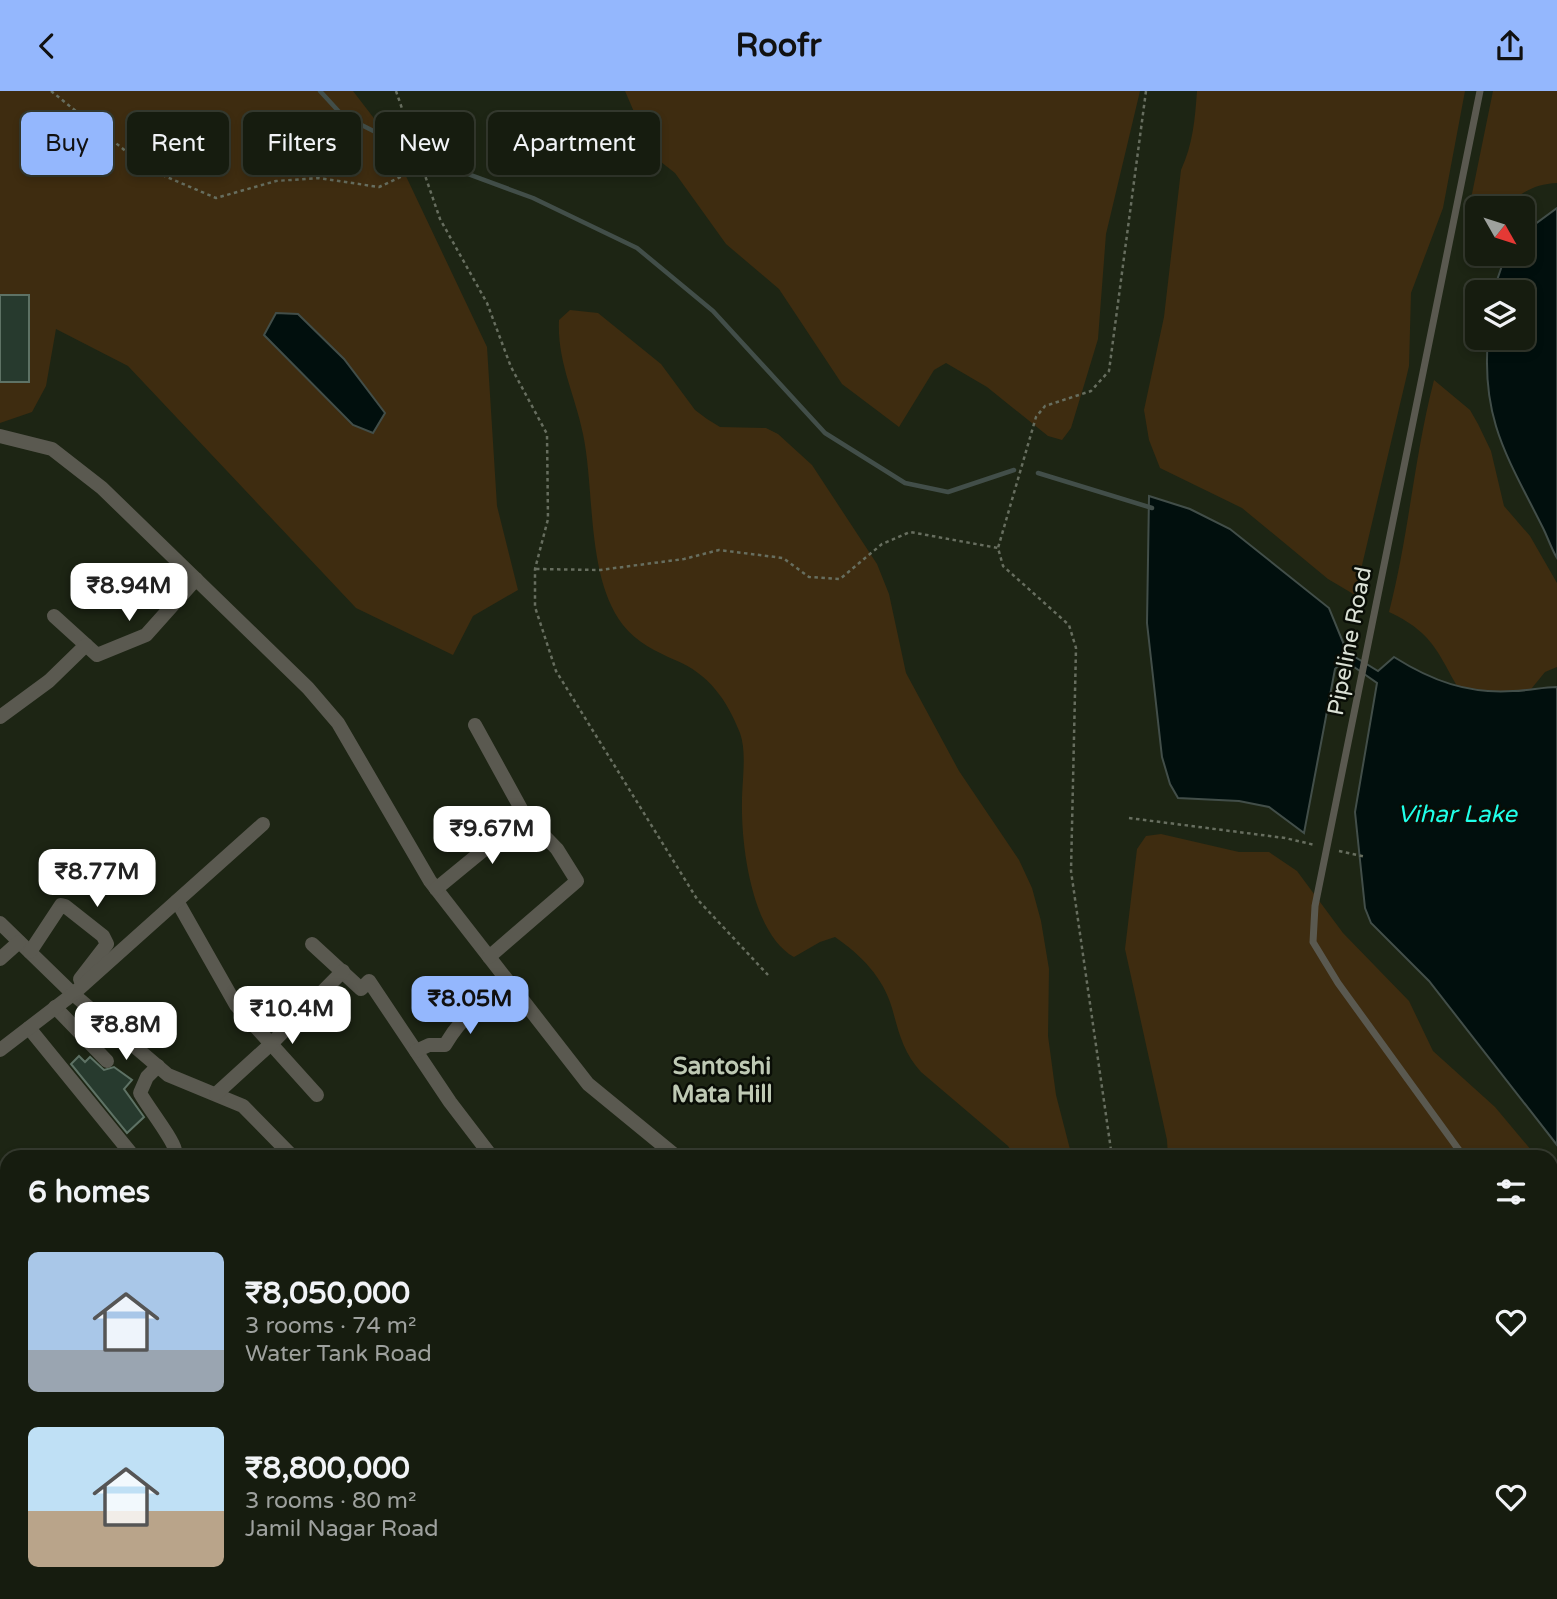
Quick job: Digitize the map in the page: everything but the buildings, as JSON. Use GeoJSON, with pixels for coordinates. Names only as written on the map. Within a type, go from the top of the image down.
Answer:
{"type":"FeatureCollection","features":[{"type":"Feature","properties":{"kind":"street"},"geometry":{"type":"LineString","coordinates":[[0,436],[52,449],[102,488],[308,688],[338,723],[436,888],[510,985],[588,1084],[668,1150]]}},
{"type":"Feature","properties":{"kind":"street"},"geometry":{"type":"LineString","coordinates":[[54,616],[97,655],[146,635],[196,579]]}},
{"type":"Feature","properties":{"kind":"street"},"geometry":{"type":"LineString","coordinates":[[0,717],[49,681],[86,645]]}},
{"type":"Feature","properties":{"kind":"street"},"geometry":{"type":"LineString","coordinates":[[475,725],[525,816],[557,849],[577,881],[489,957]]}},
{"type":"Feature","properties":{"kind":"street"},"geometry":{"type":"LineString","coordinates":[[436,888],[525,816]]}},
{"type":"Feature","properties":{"kind":"street"},"geometry":{"type":"LineString","coordinates":[[0,1050],[55,1007],[263,824]]}},
{"type":"Feature","properties":{"kind":"street"},"geometry":{"type":"LineString","coordinates":[[177,901],[236,1005],[317,1095]]}},
{"type":"Feature","properties":{"kind":"street"},"geometry":{"type":"LineString","coordinates":[[0,959],[24,947],[61,905],[103,936],[107,944],[71,992]]}},
{"type":"Feature","properties":{"kind":"street"},"geometry":{"type":"LineString","coordinates":[[0,923],[71,992],[168,1075],[243,1106],[286,1150]]}},
{"type":"Feature","properties":{"kind":"street"},"geometry":{"type":"LineString","coordinates":[[312,944],[361,989],[369,981],[487,1150]]}},
{"type":"Feature","properties":{"kind":"street"},"geometry":{"type":"LineString","coordinates":[[216,1094],[272,1043],[343,971]]}},
{"type":"Feature","properties":{"kind":"street"},"geometry":{"type":"LineString","coordinates":[[416,1051],[429,1045],[445,1045],[458,1023],[474,1006],[510,985]]}},
{"type":"Feature","properties":{"kind":"street"},"geometry":{"type":"LineString","coordinates":[[55,1007],[107,1061]]}},
{"type":"Feature","properties":{"kind":"street"},"geometry":{"type":"LineString","coordinates":[[26,1030],[120,1150]]}},
{"type":"Feature","properties":{"kind":"street"},"geometry":{"type":"LineString","coordinates":[[26,1030],[128,1150]]}},
{"type":"Feature","properties":{"kind":"street"},"geometry":{"type":"LineString","coordinates":[[158,1066],[147,1077],[140,1093],[158,1119],[163,1132],[174,1143],[175,1150]]}},
{"type":"Feature","properties":{"kind":"lane","name":"Pipeline Road"},"geometry":{"type":"LineString","coordinates":[[1459,1150],[1338,983],[1313,942],[1315,906],[1480,91]]}},
{"type":"Feature","properties":{"kind":"path"},"geometry":{"type":"LineString","coordinates":[[51,91],[148,169],[216,198],[276,181],[318,178],[379,187],[406,175]]}},
{"type":"Feature","properties":{"kind":"path"},"geometry":{"type":"LineString","coordinates":[[396,91],[403,112]]}},
{"type":"Feature","properties":{"kind":"path"},"geometry":{"type":"LineString","coordinates":[[1111,1150],[1071,871],[1076,647],[1069,625],[1003,566],[998,548],[1036,417],[1045,406],[1091,391],[1109,372],[1146,91]]}},
{"type":"Feature","properties":{"kind":"path"},"geometry":{"type":"LineString","coordinates":[[424,175],[440,219],[487,303],[511,367],[547,435],[548,519],[535,569],[535,607],[556,671],[697,899],[768,975]]}},
{"type":"Feature","properties":{"kind":"path"},"geometry":{"type":"LineString","coordinates":[[535,569],[600,570],[684,559],[719,550],[783,558],[809,577],[840,579],[883,544],[910,532],[998,548]]}},
{"type":"Feature","properties":{"kind":"path"},"geometry":{"type":"LineString","coordinates":[[1129,818],[1284,838],[1315,845]]}},
{"type":"Feature","properties":{"kind":"path"},"geometry":{"type":"LineString","coordinates":[[1339,851],[1366,857]]}},
{"type":"Feature","properties":{"kind":"shaded area"},"geometry":{"type":"Polygon","coordinates":[[[0,91],[353,91],[375,120],[375,175],[405,175],[487,347],[497,506],[518,590],[473,616],[453,655],[356,608],[128,366],[56,329],[46,386],[32,412],[0,423],[0,91]]]}},
{"type":"Feature","properties":{"kind":"shaded area"},"geometry":{"type":"Polygon","coordinates":[[[625,91],[1140,91],[1106,234],[1098,339],[1071,428],[1062,440],[1048,436],[987,387],[946,363],[934,370],[899,427],[842,384],[779,289],[726,244],[675,173],[661,162],[660,112],[634,112],[625,91]]]}},
{"type":"Feature","properties":{"kind":"shaded area"},"geometry":{"type":"Polygon","coordinates":[[[1197,91],[1465,91],[1443,208],[1411,293],[1409,366],[1355,595],[1328,579],[1242,508],[1160,468],[1149,440],[1144,410],[1164,317],[1181,170],[1191,141],[1197,91]]]}},
{"type":"Feature","properties":{"kind":"shaded area"},"geometry":{"type":"Polygon","coordinates":[[[1493,91],[1557,91],[1557,183],[1542,185],[1519,196],[1472,196],[1493,91]]]}},
{"type":"Feature","properties":{"kind":"shaded area"},"geometry":{"type":"Polygon","coordinates":[[[570,310],[598,313],[661,364],[695,410],[707,419],[720,427],[766,428],[778,434],[812,465],[877,564],[889,594],[906,673],[959,771],[1019,860],[1032,888],[1049,969],[1048,1036],[1056,1095],[1070,1150],[1011,1150],[915,1065],[902,1042],[883,986],[854,951],[835,937],[794,957],[780,946],[768,929],[759,909],[747,864],[742,820],[743,749],[735,721],[723,699],[698,673],[647,646],[628,631],[611,605],[603,583],[597,559],[587,457],[580,419],[561,350],[559,320],[570,310]]]}},
{"type":"Feature","properties":{"kind":"shaded area"},"geometry":{"type":"Polygon","coordinates":[[[1434,380],[1470,410],[1491,451],[1504,506],[1530,536],[1557,583],[1557,667],[1545,672],[1519,704],[1470,706],[1429,641],[1406,621],[1389,612],[1434,380]]]}},
{"type":"Feature","properties":{"kind":"shaded area"},"geometry":{"type":"Polygon","coordinates":[[[1161,834],[1239,852],[1269,852],[1297,871],[1343,933],[1409,1001],[1433,1051],[1495,1107],[1531,1150],[1168,1150],[1125,949],[1137,849],[1146,836],[1161,834]]]}},
{"type":"Feature","properties":{"kind":"water"},"geometry":{"type":"Polygon","coordinates":[[[1557,208],[1557,558],[1508,459],[1493,416],[1487,367],[1488,350],[1535,350],[1535,280],[1497,280],[1502,266],[1535,266],[1535,224],[1557,208]]]}},
{"type":"Feature","properties":{"kind":"water"},"geometry":{"type":"Polygon","coordinates":[[[276,313],[298,314],[344,359],[385,413],[373,433],[353,425],[264,335],[276,313]]]}},
{"type":"Feature","properties":{"kind":"water","name":"Vihar Lake"},"geometry":{"type":"Polygon","coordinates":[[[1149,496],[1190,509],[1230,529],[1329,608],[1347,652],[1378,671],[1394,657],[1422,673],[1466,688],[1519,691],[1557,687],[1557,1145],[1429,981],[1371,923],[1365,908],[1355,812],[1377,683],[1344,660],[1335,669],[1304,833],[1269,807],[1239,801],[1178,798],[1170,784],[1162,757],[1147,623],[1149,496]]]}},
{"type":"Feature","properties":{"kind":"waterway"},"geometry":{"type":"LineString","coordinates":[[320,91],[342,115],[375,132]]}},
{"type":"Feature","properties":{"kind":"waterway"},"geometry":{"type":"LineString","coordinates":[[471,175],[533,198],[637,248],[713,311],[825,433],[905,483],[948,492],[1014,470]]}},
{"type":"Feature","properties":{"kind":"waterway"},"geometry":{"type":"LineString","coordinates":[[1038,473],[1152,508]]}},
{"type":"Feature","properties":{"kind":"district","name":"Santoshi Mata Hill"},"geometry":{"type":"Point","coordinates":[722,1080]}}]}
